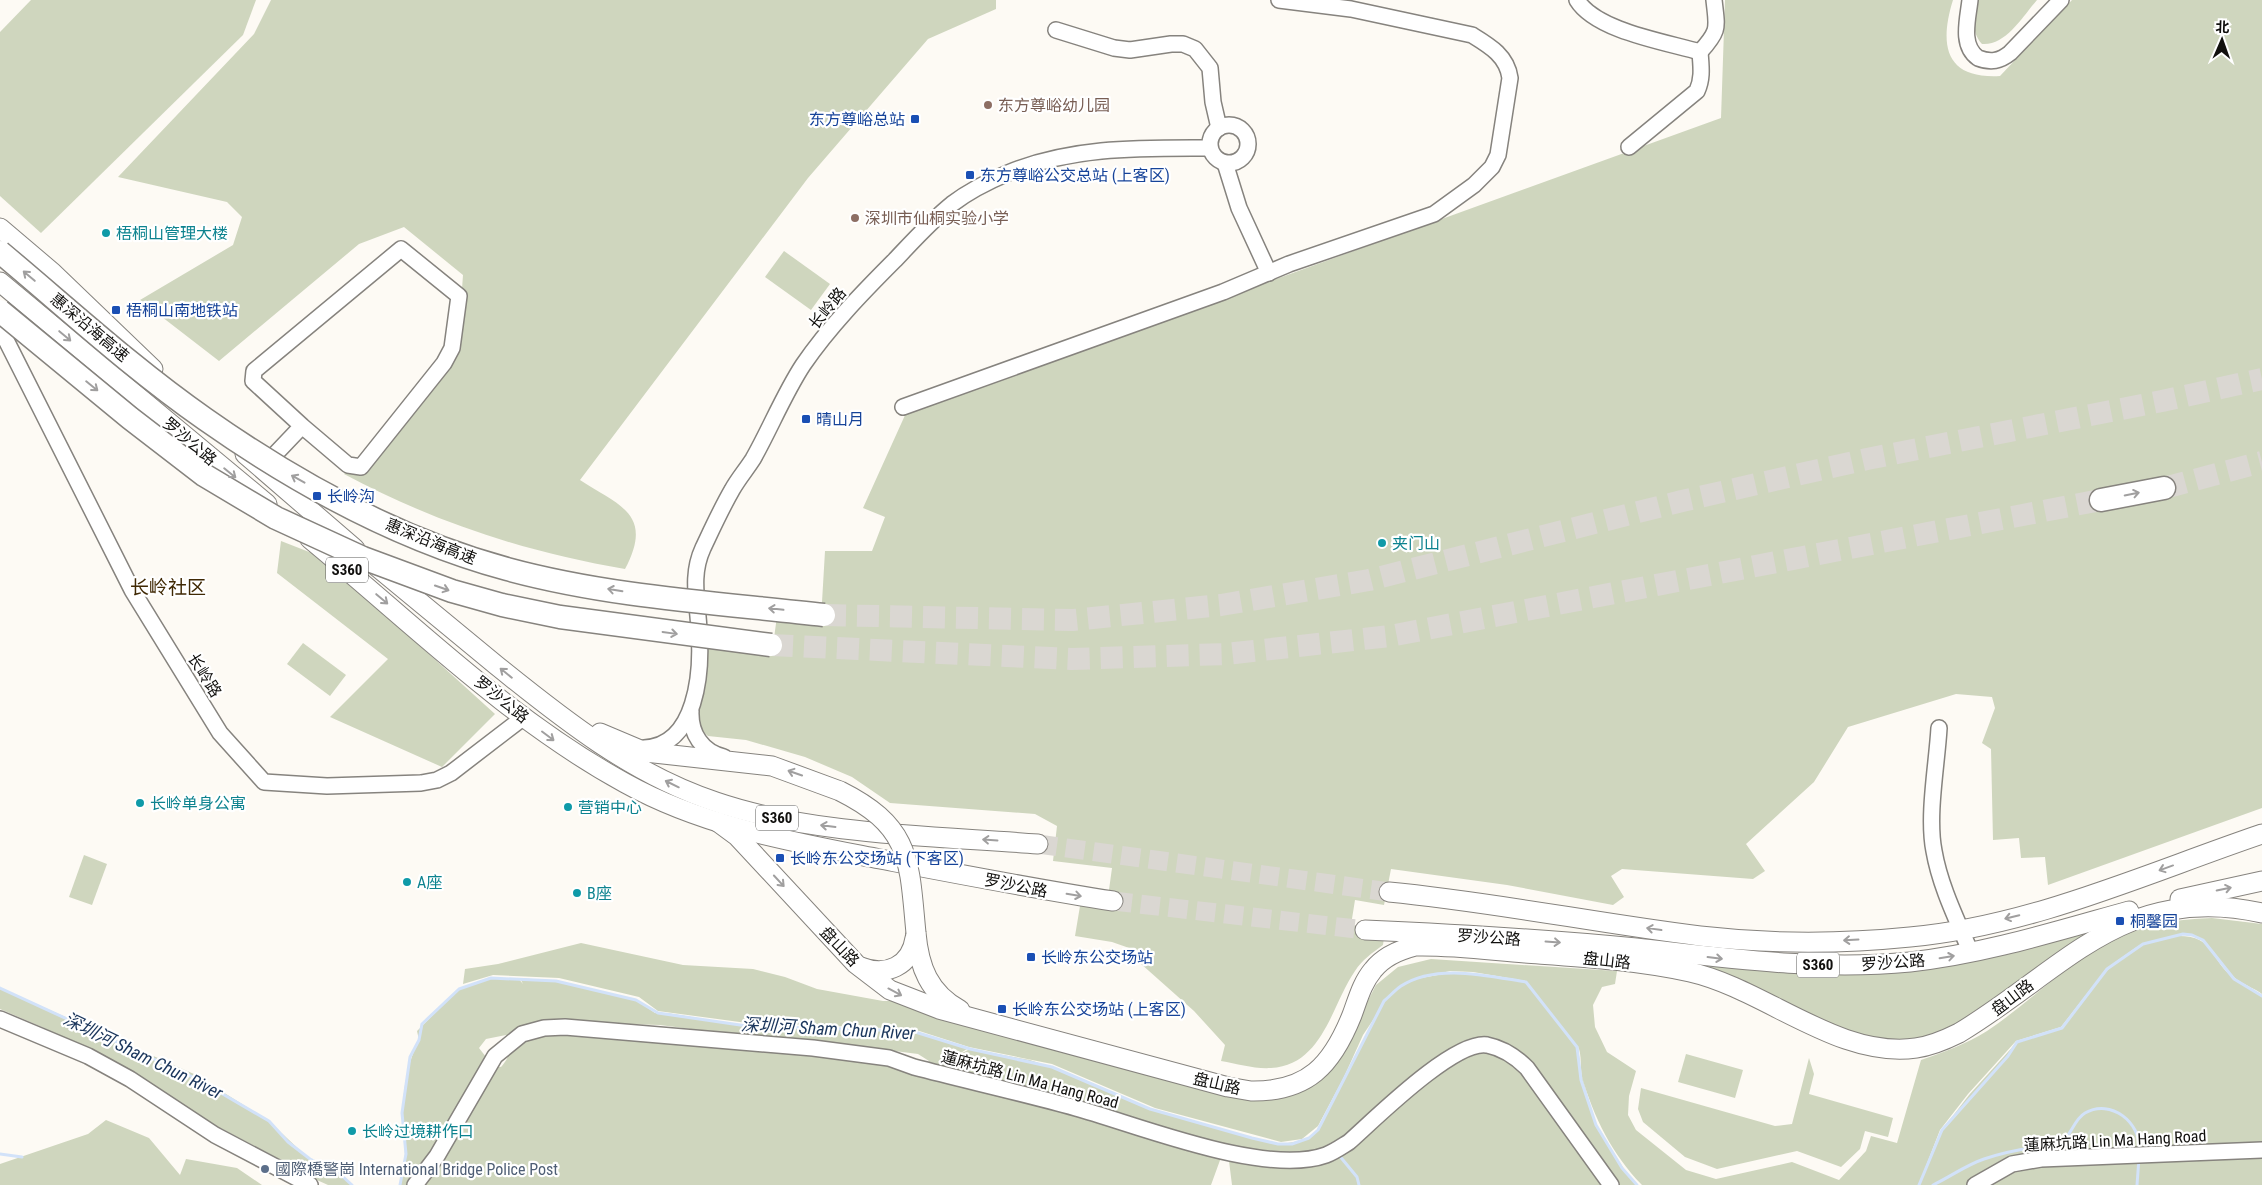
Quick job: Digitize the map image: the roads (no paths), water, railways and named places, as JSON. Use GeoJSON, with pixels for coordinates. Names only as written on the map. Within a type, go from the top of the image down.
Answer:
{"type":"FeatureCollection","features":[{"type":"Feature","properties":{"kind":"highway","name":"惠深沿海高速"},"geometry":{"type":"LineString","coordinates":[[0,252],[203,418],[281,469],[381,521],[461,554],[508,569],[554,579],[653,596],[824,614]]}},
{"type":"Feature","properties":{"kind":"highway"},"geometry":{"type":"LineString","coordinates":[[0,310],[130,418],[204,474],[276,518],[363,558],[452,591],[502,605],[570,618],[771,645]]}},
{"type":"Feature","properties":{"kind":"highway"},"geometry":{"type":"LineString","coordinates":[[2101,500],[2164,488]]}},
{"type":"Feature","properties":{"kind":"main road","name":"罗沙公路"},"geometry":{"type":"LineString","coordinates":[[0,228],[53,273],[261,469],[335,532],[544,703],[596,742],[646,772],[681,789],[753,813],[827,826],[1038,844]]}},
{"type":"Feature","properties":{"kind":"main road","name":"罗沙公路"},"geometry":{"type":"LineString","coordinates":[[0,282],[524,717],[556,742],[626,785],[684,811],[795,842],[1009,884],[1113,901]]}},
{"type":"Feature","properties":{"kind":"main road"},"geometry":{"type":"LineString","coordinates":[[544,703],[626,745],[654,754],[745,762]]}},
{"type":"Feature","properties":{"kind":"main road","name":"盘山路"},"geometry":{"type":"LineString","coordinates":[[745,762],[789,771],[840,791],[881,817],[900,839],[910,874],[916,933],[923,972],[935,991],[957,1008],[992,1024]]}},
{"type":"Feature","properties":{"kind":"main road","name":"盘山路"},"geometry":{"type":"LineString","coordinates":[[718,822],[737,836],[856,964],[878,982],[903,996],[992,1024],[1251,1091],[1273,1091],[1292,1087],[1309,1078],[1325,1064],[1344,1033],[1364,983],[1373,969],[1385,958],[1399,950],[1415,946],[1430,945],[1632,962],[1692,973],[1744,990],[1852,1042],[1874,1048],[1916,1048],[1936,1043],[1959,1033],[2087,943],[2137,918],[2165,910],[2194,907],[2224,907],[2256,912]]}},
{"type":"Feature","properties":{"kind":"main road","name":"罗沙公路"},"geometry":{"type":"LineString","coordinates":[[1389,892],[1446,897],[1672,932],[1752,940],[1820,942],[1902,938],[1961,929],[2025,914],[2100,892],[2262,834]]}},
{"type":"Feature","properties":{"kind":"main road","name":"罗沙公路"},"geometry":{"type":"LineString","coordinates":[[1365,930],[1600,945],[1719,959],[1809,965],[1882,964],[1971,953],[2137,909],[2262,881]]}},
{"type":"Feature","properties":{"kind":"main road"},"geometry":{"type":"LineString","coordinates":[[856,964],[877,971],[893,969],[910,954],[916,933]]}},
{"type":"Feature","properties":{"kind":"street"},"geometry":{"type":"LineString","coordinates":[[903,406],[1223,292],[1268,273],[1434,214],[1448,206],[1474,185],[1492,167],[1498,155],[1510,78],[1508,66],[1501,57],[1472,35],[1351,9],[1278,0]]}},
{"type":"Feature","properties":{"kind":"street"},"geometry":{"type":"LineString","coordinates":[[1577,0],[1583,9],[1613,26],[1700,52]]}},
{"type":"Feature","properties":{"kind":"street"},"geometry":{"type":"LineString","coordinates":[[1629,148],[1697,92],[1701,84],[1702,72],[1700,52],[1714,36],[1716,26],[1714,0]]}},
{"type":"Feature","properties":{"kind":"street"},"geometry":{"type":"LineString","coordinates":[[1970,0],[1967,30],[1969,47],[1978,58],[1994,61],[2002,59],[2010,53],[2061,0]]}},
{"type":"Feature","properties":{"kind":"street"},"geometry":{"type":"LineString","coordinates":[[1056,30],[1114,48],[1130,50],[1183,44],[1195,49],[1210,68],[1213,102],[1219,128]]}},
{"type":"Feature","properties":{"kind":"street"},"geometry":{"type":"LineString","coordinates":[[1225,163],[1238,160],[1244,156],[1248,144],[1244,132],[1232,125],[1219,128],[1212,136],[1210,148],[1213,155],[1225,163],[1239,208],[1268,273]]}},
{"type":"Feature","properties":{"kind":"street","name":"长岭路"},"geometry":{"type":"LineString","coordinates":[[745,762],[718,756],[704,747],[693,730],[692,707],[697,679],[700,640],[695,580],[701,552],[732,490],[752,462],[804,365],[860,295],[952,204],[978,187],[1010,172],[1064,156],[1133,148],[1210,148]]}},
{"type":"Feature","properties":{"kind":"street"},"geometry":{"type":"LineString","coordinates":[[401,249],[459,296],[452,348],[444,363],[361,467],[348,465],[302,426],[253,381],[254,371],[401,249]]}},
{"type":"Feature","properties":{"kind":"street","name":"长岭路"},"geometry":{"type":"LineString","coordinates":[[0,328],[132,590],[220,733],[264,782],[327,786],[437,780],[451,773],[524,717]]}},
{"type":"Feature","properties":{"kind":"street"},"geometry":{"type":"LineString","coordinates":[[261,469],[302,426]]}},
{"type":"Feature","properties":{"kind":"street","name":"长岭路"},"geometry":{"type":"LineString","coordinates":[[626,745],[652,748],[667,742],[684,725],[692,707]]}},
{"type":"Feature","properties":{"kind":"street"},"geometry":{"type":"LineString","coordinates":[[1939,728],[1932,823],[1933,849],[1938,871],[1971,953]]}},
{"type":"Feature","properties":{"kind":"street"},"geometry":{"type":"LineString","coordinates":[[0,1019],[88,1056],[130,1079],[215,1135],[310,1185]]}},
{"type":"Feature","properties":{"kind":"street","name":"蓮麻坑路 Lin Ma Hang Road"},"geometry":{"type":"LineString","coordinates":[[416,1185],[437,1156],[495,1056],[522,1034],[538,1029],[565,1027],[763,1043],[889,1058],[914,1067],[1074,1107],[1223,1152],[1293,1160],[1324,1156],[1338,1149],[1349,1142],[1438,1065],[1463,1049],[1486,1045],[1516,1057],[1527,1068],[1611,1185]]}},
{"type":"Feature","properties":{"kind":"street","name":"蓮麻坑路 Lin Ma Hang Road"},"geometry":{"type":"LineString","coordinates":[[1975,1185],[2012,1164],[2026,1161],[2139,1154],[2262,1150]]}},
{"type":"Feature","properties":{"kind":"waterway","name":"深圳河 Sham Chun River"},"geometry":{"type":"LineString","coordinates":[[1919,1185],[1942,1130],[2008,1056],[2017,1042],[2062,1028],[2107,969],[2143,944],[2183,934],[2192,935],[2203,940],[2234,979],[2262,996]]}},
{"type":"Feature","properties":{"kind":"waterway","name":"深圳河 Sham Chun River"},"geometry":{"type":"LineString","coordinates":[[400,1185],[406,1154],[402,1113],[410,1057],[419,1040],[422,1024],[459,989],[491,978],[556,981],[636,1000],[658,1013],[747,1026],[912,1031],[970,1049],[1052,1067],[1150,1109],[1252,1138],[1278,1144],[1292,1144],[1309,1138],[1318,1130],[1384,1001],[1401,986],[1415,979],[1446,973],[1462,973],[1526,982],[1577,1047],[1581,1080],[1596,1125],[1622,1168],[1637,1185]]}},
{"type":"Feature","properties":{"kind":"waterway","name":"深圳河 Sham Chun River"},"geometry":{"type":"LineString","coordinates":[[0,988],[197,1079],[269,1121],[288,1142],[310,1159],[340,1174],[352,1185]]}},
{"type":"Feature","properties":{"kind":"waterway"},"geometry":{"type":"LineString","coordinates":[[1933,1185],[1984,1159],[2020,1150],[2058,1145],[2066,1138],[2081,1116],[2095,1109],[2114,1111],[2130,1122],[2135,1130],[2139,1149]]}},
{"type":"Feature","properties":{"kind":"waterway"},"geometry":{"type":"LineString","coordinates":[[0,1154],[22,1157]]}},
{"type":"Feature","properties":{"kind":"waterway"},"geometry":{"type":"LineString","coordinates":[[1338,1154],[1357,1177],[1359,1185]]}},
{"type":"Feature","properties":{"kind":"waterway"},"geometry":{"type":"LineString","coordinates":[[2137,1185],[2139,1158]]}},
{"type":"Feature","properties":{"kind":"tunnel"},"geometry":{"type":"LineString","coordinates":[[824,615],[1073,620],[1221,605],[1369,580],[1682,501],[1867,459],[2162,401],[2262,379]]}},
{"type":"Feature","properties":{"kind":"tunnel"},"geometry":{"type":"LineString","coordinates":[[2164,488],[2262,462]]}},
{"type":"Feature","properties":{"kind":"tunnel"},"geometry":{"type":"LineString","coordinates":[[771,645],[1071,659],[1226,654],[1390,636],[2101,500]]}},
{"type":"Feature","properties":{"kind":"tunnel"},"geometry":{"type":"LineString","coordinates":[[1038,844],[1389,892]]}},
{"type":"Feature","properties":{"kind":"tunnel"},"geometry":{"type":"LineString","coordinates":[[1113,901],[1365,930]]}},
{"type":"Feature","properties":{"kind":"place","name":"东方尊峪幼儿园"},"geometry":{"type":"Point","coordinates":[988,105]}},
{"type":"Feature","properties":{"kind":"place","name":"东方尊峪总站"},"geometry":{"type":"Point","coordinates":[915,119]}},
{"type":"Feature","properties":{"kind":"place","name":"东方尊峪公交总站 (上客区)"},"geometry":{"type":"Point","coordinates":[970,175]}},
{"type":"Feature","properties":{"kind":"place","name":"深圳市仙桐实验小学"},"geometry":{"type":"Point","coordinates":[855,218]}},
{"type":"Feature","properties":{"kind":"place","name":"梧桐山管理大楼"},"geometry":{"type":"Point","coordinates":[106,233]}},
{"type":"Feature","properties":{"kind":"place","name":"梧桐山南地铁站"},"geometry":{"type":"Point","coordinates":[116,310]}},
{"type":"Feature","properties":{"kind":"place","name":"晴山月"},"geometry":{"type":"Point","coordinates":[806,419]}},
{"type":"Feature","properties":{"kind":"place","name":"长岭沟"},"geometry":{"type":"Point","coordinates":[317,496]}},
{"type":"Feature","properties":{"kind":"place","name":"夹门山"},"geometry":{"type":"Point","coordinates":[1382,543]}},
{"type":"Feature","properties":{"kind":"place","name":"长岭单身公寓"},"geometry":{"type":"Point","coordinates":[140,803]}},
{"type":"Feature","properties":{"kind":"place","name":"营销中心"},"geometry":{"type":"Point","coordinates":[568,807]}},
{"type":"Feature","properties":{"kind":"place","name":"长岭东公交场站 (下客区)"},"geometry":{"type":"Point","coordinates":[780,858]}},
{"type":"Feature","properties":{"kind":"place","name":"A座"},"geometry":{"type":"Point","coordinates":[407,882]}},
{"type":"Feature","properties":{"kind":"place","name":"B座"},"geometry":{"type":"Point","coordinates":[577,893]}},
{"type":"Feature","properties":{"kind":"place","name":"桐馨园"},"geometry":{"type":"Point","coordinates":[2120,921]}},
{"type":"Feature","properties":{"kind":"place","name":"长岭东公交场站"},"geometry":{"type":"Point","coordinates":[1031,957]}},
{"type":"Feature","properties":{"kind":"place","name":"长岭东公交场站 (上客区)"},"geometry":{"type":"Point","coordinates":[1002,1009]}},
{"type":"Feature","properties":{"kind":"place","name":"长岭过境耕作口"},"geometry":{"type":"Point","coordinates":[352,1131]}},
{"type":"Feature","properties":{"kind":"place","name":"國際橋警崗 International Bridge Police Post"},"geometry":{"type":"Point","coordinates":[265,1169]}},
{"type":"Feature","properties":{"kind":"district","name":"长岭社区"},"geometry":{"type":"Point","coordinates":[168,587]}}]}
